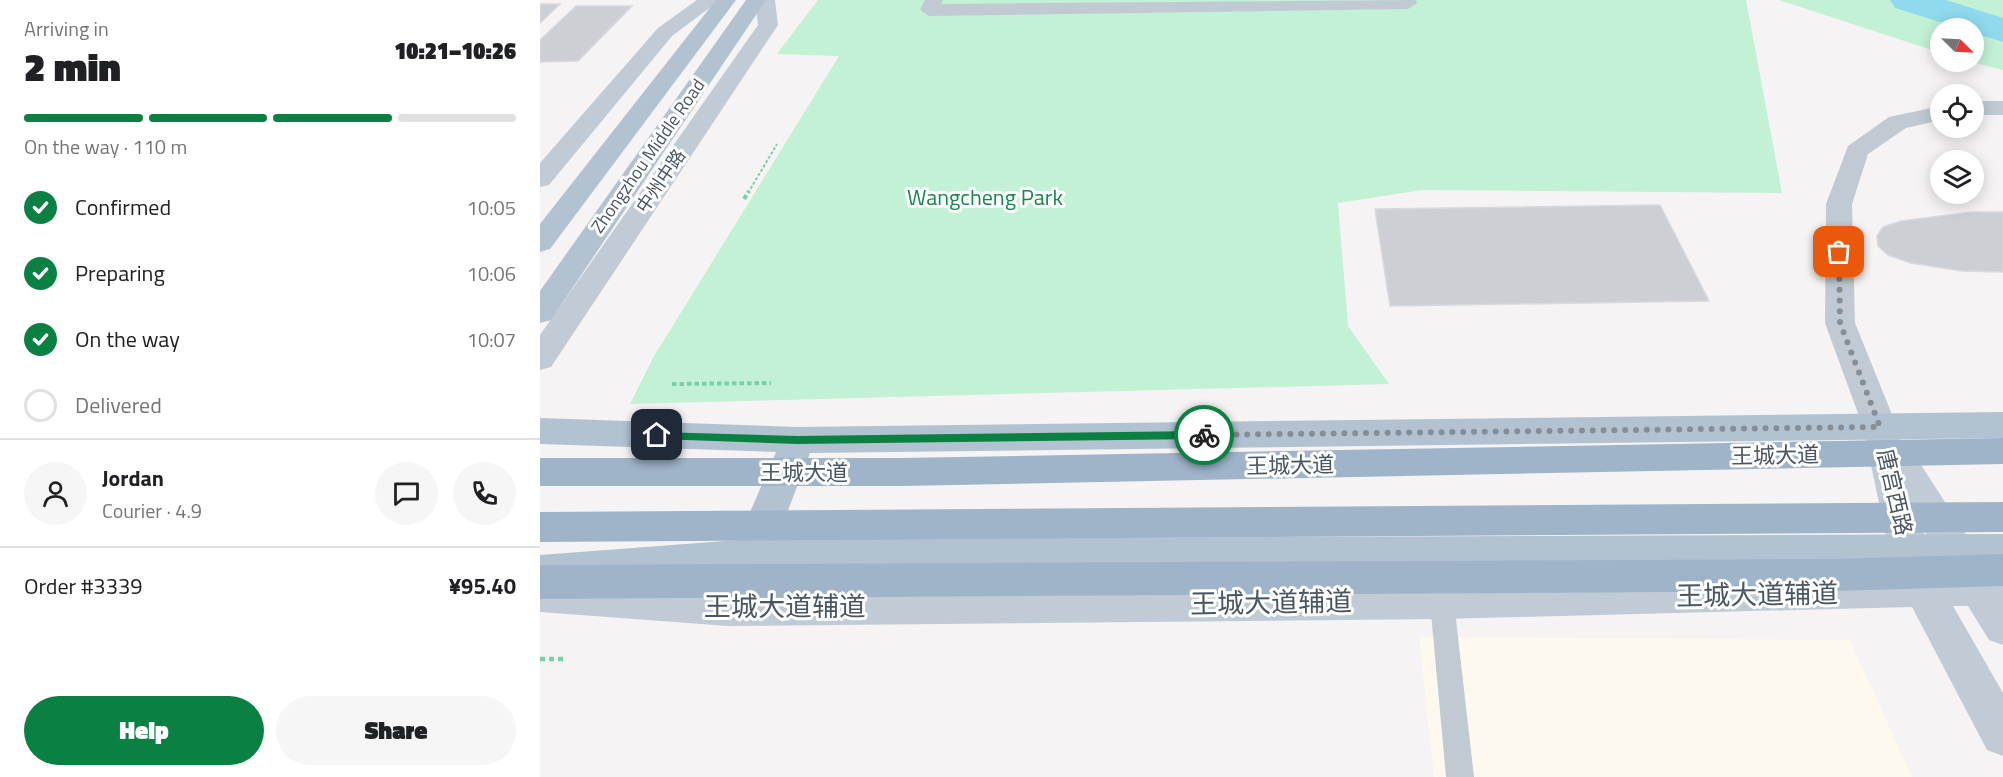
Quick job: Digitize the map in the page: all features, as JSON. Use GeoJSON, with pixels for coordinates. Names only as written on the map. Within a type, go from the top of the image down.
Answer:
{"type":"FeatureCollection","features":[{"type":"Feature","properties":{"kind":"highway","name":"王城大道"},"geometry":{"type":"LineString","coordinates":[[540,472],[914,472],[2003,452]]}},
{"type":"Feature","properties":{"kind":"highway"},"geometry":{"type":"LineString","coordinates":[[540,527],[2003,517]]}},
{"type":"Feature","properties":{"kind":"highway"},"geometry":{"type":"LineString","coordinates":[[540,582],[744,567],[1822,575],[1995,582]]}},
{"type":"Feature","properties":{"kind":"main road"},"geometry":{"type":"LineString","coordinates":[[540,179],[665,32],[710,0]]}},
{"type":"Feature","properties":{"kind":"main road","name":"Zhongzhou Middle Road"},"geometry":{"type":"LineString","coordinates":[[540,243],[726,0]]}},
{"type":"Feature","properties":{"kind":"main road","name":"Zhongzhou Middle Road"},"geometry":{"type":"LineString","coordinates":[[540,312],[756,0]]}},
{"type":"Feature","properties":{"kind":"main road","name":"中州中路"},"geometry":{"type":"LineString","coordinates":[[540,359],[768,25],[765,0]]}},
{"type":"Feature","properties":{"kind":"main road"},"geometry":{"type":"LineString","coordinates":[[540,431],[797,440],[2003,425]]}},
{"type":"Feature","properties":{"kind":"main road"},"geometry":{"type":"LineString","coordinates":[[1880,427],[1954,550],[1995,582],[2003,627]]}},
{"type":"Feature","properties":{"kind":"main road","name":"唐宫西路"},"geometry":{"type":"LineString","coordinates":[[1880,427],[1908,550],[1924,592],[2003,735]]}},
{"type":"Feature","properties":{"kind":"main road"},"geometry":{"type":"LineString","coordinates":[[744,567],[797,440]]}},
{"type":"Feature","properties":{"kind":"main road"},"geometry":{"type":"LineString","coordinates":[[540,571],[2003,550]]}},
{"type":"Feature","properties":{"kind":"main road","name":"王城大道辅道"},"geometry":{"type":"LineString","coordinates":[[540,595],[728,609],[1442,602],[1924,592],[1995,582]]}},
{"type":"Feature","properties":{"kind":"street"},"geometry":{"type":"LineString","coordinates":[[934,0],[929,10],[1408,3],[1407,0]]}},
{"type":"Feature","properties":{"kind":"street"},"geometry":{"type":"LineString","coordinates":[[1984,108],[2003,108]]}},
{"type":"Feature","properties":{"kind":"street","name":"唐宫西路"},"geometry":{"type":"LineString","coordinates":[[1880,427],[1840,323],[1839,204],[1857,151],[1898,122],[1930,115]]}},
{"type":"Feature","properties":{"kind":"lane"},"geometry":{"type":"LineString","coordinates":[[1442,602],[1460,777]]}},
{"type":"Feature","properties":{"kind":"path"},"geometry":{"type":"LineString","coordinates":[[744,199],[777,144]]}},
{"type":"Feature","properties":{"kind":"path"},"geometry":{"type":"LineString","coordinates":[[672,384],[771,383]]}},
{"type":"Feature","properties":{"kind":"path"},"geometry":{"type":"LineString","coordinates":[[540,659],[567,659]]}},
{"type":"Feature","properties":{"kind":"shaded area"},"geometry":{"type":"Polygon","coordinates":[[[1419,637],[1850,640],[1912,777],[1434,777],[1419,637]]]}},
{"type":"Feature","properties":{"kind":"green space","name":"Wangcheng Park"},"geometry":{"type":"Polygon","coordinates":[[[818,0],[1746,0],[1782,193],[1422,190],[1338,203],[1348,326],[1389,384],[630,404],[653,358],[839,56],[777,54],[818,0]]]}},
{"type":"Feature","properties":{"kind":"green space"},"geometry":{"type":"Polygon","coordinates":[[[1779,0],[2003,0],[2003,70],[1984,65],[1984,18],[1930,18],[1930,49],[1779,0]]]}},
{"type":"Feature","properties":{"kind":"building"},"geometry":{"type":"Polygon","coordinates":[[[540,4],[560,4],[540,23],[540,4]]]}},
{"type":"Feature","properties":{"kind":"building"},"geometry":{"type":"Polygon","coordinates":[[[576,6],[632,6],[578,61],[540,62],[540,40],[576,6]]]}},
{"type":"Feature","properties":{"kind":"building"},"geometry":{"type":"Polygon","coordinates":[[[1660,205],[1709,301],[1390,306],[1375,209],[1660,205]]]}},
{"type":"Feature","properties":{"kind":"building"},"geometry":{"type":"Polygon","coordinates":[[[1972,212],[2003,212],[2003,272],[1962,271],[1911,263],[1888,255],[1878,246],[1877,236],[1883,227],[1901,221],[1972,212]]]}},
{"type":"Feature","properties":{"kind":"waterway"},"geometry":{"type":"LineString","coordinates":[[1908,0],[2003,30]]}},
{"type":"Feature","properties":{"kind":"way so far"},"geometry":{"type":"LineString","coordinates":[[1204,435],[1880,427],[1840,323],[1839,252]]}},
{"type":"Feature","properties":{"kind":"route"},"geometry":{"type":"LineString","coordinates":[[657,435],[797,440],[1204,435]]}}]}
